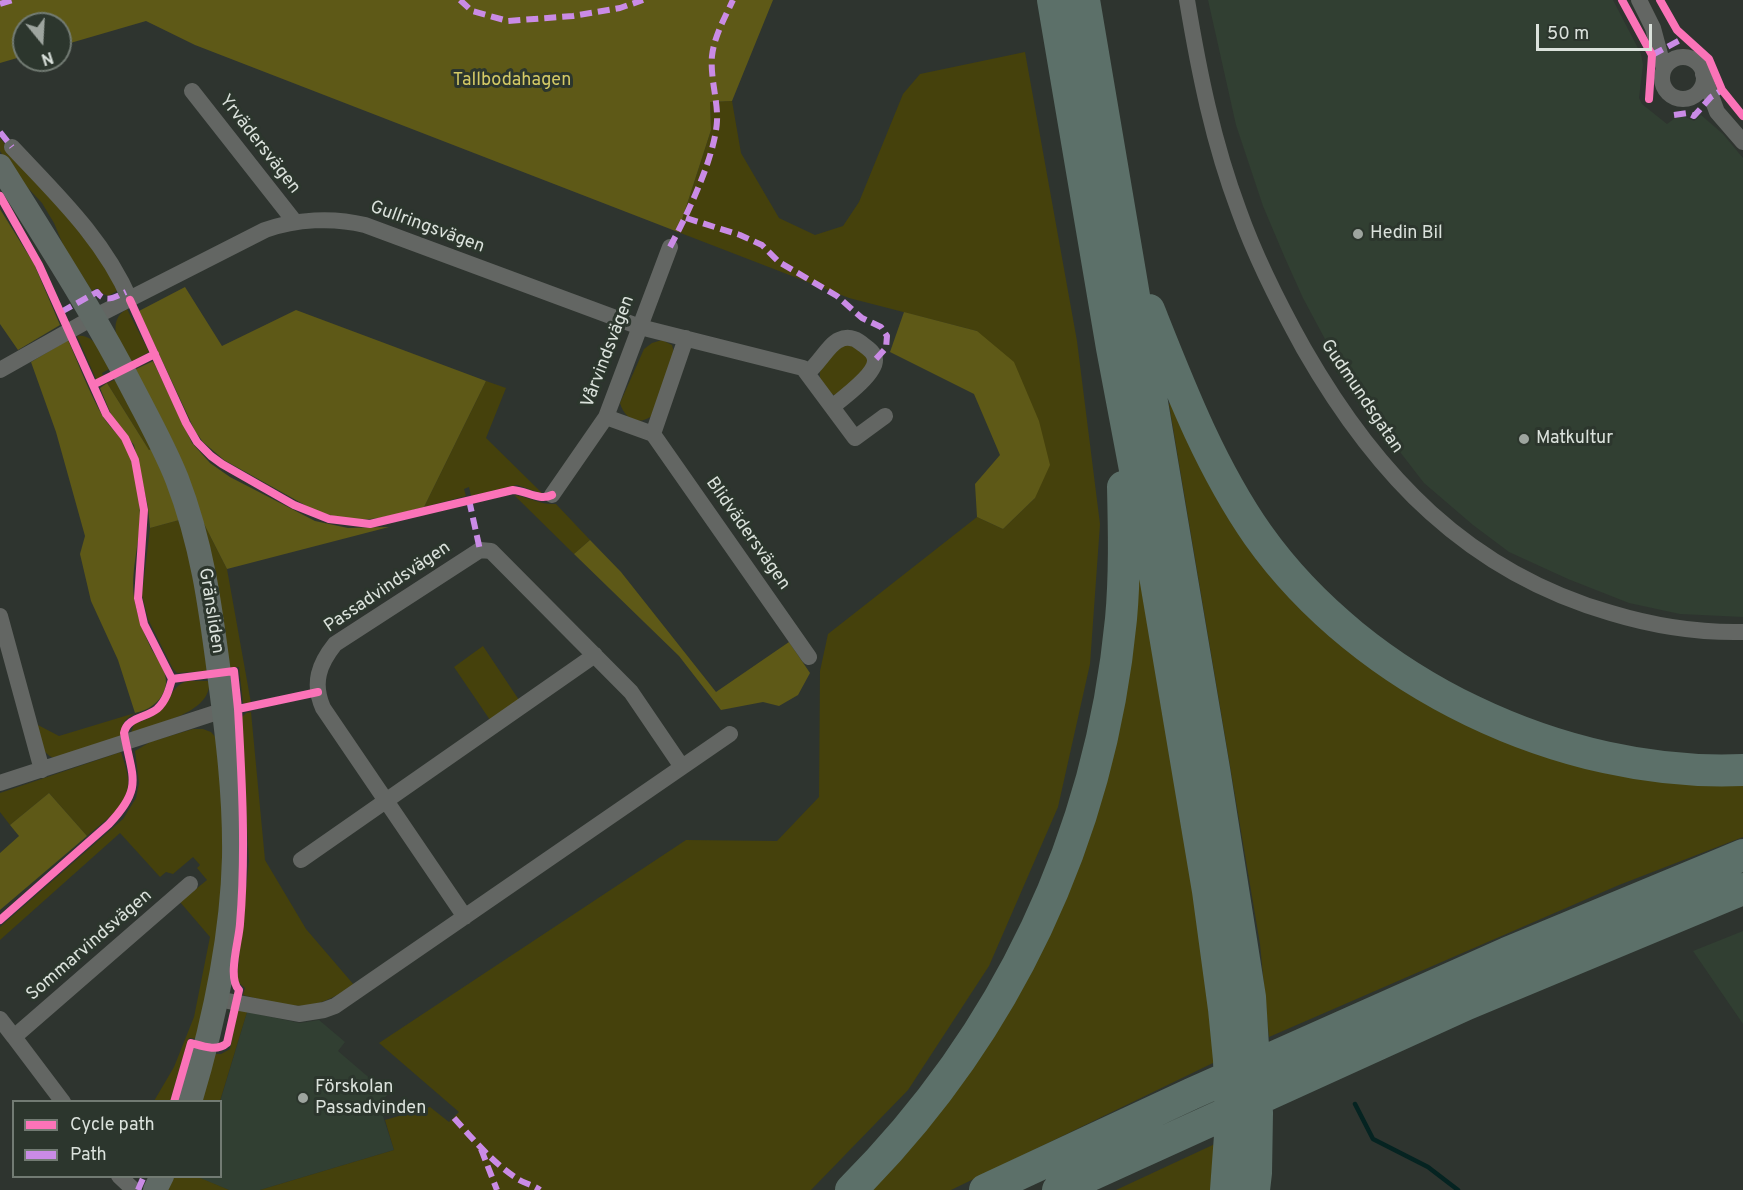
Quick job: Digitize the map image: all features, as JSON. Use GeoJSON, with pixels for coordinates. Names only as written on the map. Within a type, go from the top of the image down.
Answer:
{"type":"FeatureCollection","features":[{"type":"Feature","properties":{"kind":"highway"},"geometry":{"type":"LineString","coordinates":[[1053,0],[1112,348],[1162,615],[1208,891],[1237,1003]]}},
{"type":"Feature","properties":{"kind":"highway"},"geometry":{"type":"LineString","coordinates":[[1084,0],[1218,792],[1237,1003],[1231,1122],[1241,1185]]}},
{"type":"Feature","properties":{"kind":"highway"},"geometry":{"type":"LineString","coordinates":[[1127,254],[1192,416],[1222,479],[1259,536],[1302,587],[1343,626],[1393,664],[1445,698],[1554,744],[1614,760],[1660,766],[1743,770]]}},
{"type":"Feature","properties":{"kind":"highway"},"geometry":{"type":"LineString","coordinates":[[851,1190],[926,1108],[990,1015],[1053,892],[1076,832],[1094,774],[1116,668],[1125,564],[1123,484],[1112,348]]}},
{"type":"Feature","properties":{"kind":"highway"},"geometry":{"type":"LineString","coordinates":[[985,1190],[1507,953],[1743,855]]}},
{"type":"Feature","properties":{"kind":"highway"},"geometry":{"type":"LineString","coordinates":[[1058,1190],[1467,1004],[1743,890]]}},
{"type":"Feature","properties":{"kind":"street","name":"Gudmundsgatan"},"geometry":{"type":"LineString","coordinates":[[1187,0],[1203,90],[1216,139],[1253,247],[1270,285],[1313,364],[1338,404],[1388,470],[1436,518],[1473,548],[1532,584],[1572,601],[1640,622],[1684,630],[1743,632]]}},
{"type":"Feature","properties":{"kind":"street"},"geometry":{"type":"LineString","coordinates":[[1638,0],[1653,28],[1664,69]]}},
{"type":"Feature","properties":{"kind":"street"},"geometry":{"type":"LineString","coordinates":[[1653,28],[1698,64],[1718,112],[1743,142]]}},
{"type":"Feature","properties":{"kind":"street"},"geometry":{"type":"LineString","coordinates":[[1689,58],[1674,59],[1664,69],[1662,76],[1665,90],[1671,95],[1718,112]]}},
{"type":"Feature","properties":{"kind":"street"},"geometry":{"type":"LineString","coordinates":[[1685,99],[1695,94],[1702,86],[1703,74]]}},
{"type":"Feature","properties":{"kind":"street","name":"Yrvädersvägen"},"geometry":{"type":"LineString","coordinates":[[192,91],[295,222]]}},
{"type":"Feature","properties":{"kind":"street","name":"Gränsliden"},"geometry":{"type":"LineString","coordinates":[[6,157],[81,222],[101,248],[130,300]]}},
{"type":"Feature","properties":{"kind":"street","name":"Gränsliden"},"geometry":{"type":"LineString","coordinates":[[6,157],[164,448],[190,514],[204,565],[231,764],[234,858],[228,932],[217,999],[190,1100]]}},
{"type":"Feature","properties":{"kind":"street","name":"Gullringsvägen"},"geometry":{"type":"LineString","coordinates":[[0,370],[94,317],[265,230],[295,222],[339,221],[365,225],[640,327],[803,368],[807,373]]}},
{"type":"Feature","properties":{"kind":"street","name":"Vårvindsvägen"},"geometry":{"type":"LineString","coordinates":[[552,495],[606,417],[670,247]]}},
{"type":"Feature","properties":{"kind":"street"},"geometry":{"type":"LineString","coordinates":[[832,407],[857,386],[874,366],[873,354],[857,340],[846,337],[835,342],[817,365],[807,373],[832,407],[855,438],[885,416]]}},
{"type":"Feature","properties":{"kind":"street"},"geometry":{"type":"LineString","coordinates":[[606,417],[653,434],[686,339]]}},
{"type":"Feature","properties":{"kind":"street","name":"Blidvädersvägen"},"geometry":{"type":"LineString","coordinates":[[653,434],[809,657]]}},
{"type":"Feature","properties":{"kind":"street","name":"Passadvindsvägen"},"geometry":{"type":"LineString","coordinates":[[465,917],[319,700],[317,676],[322,662],[335,644],[480,550],[486,549],[491,551],[631,692],[682,767]]}},
{"type":"Feature","properties":{"kind":"street"},"geometry":{"type":"LineString","coordinates":[[0,616],[42,770]]}},
{"type":"Feature","properties":{"kind":"street"},"geometry":{"type":"LineString","coordinates":[[301,860],[595,656]]}},
{"type":"Feature","properties":{"kind":"street"},"geometry":{"type":"LineString","coordinates":[[0,783],[224,710]]}},
{"type":"Feature","properties":{"kind":"street"},"geometry":{"type":"LineString","coordinates":[[217,999],[299,1014],[324,1010],[344,1001],[730,734]]}},
{"type":"Feature","properties":{"kind":"street","name":"Sommarvindsvägen"},"geometry":{"type":"LineString","coordinates":[[14,1037],[190,884]]}},
{"type":"Feature","properties":{"kind":"street"},"geometry":{"type":"LineString","coordinates":[[0,1019],[62,1100]]}},
{"type":"Feature","properties":{"kind":"street"},"geometry":{"type":"LineString","coordinates":[[121,1178],[134,1190]]}},
{"type":"Feature","properties":{"kind":"shaded area"},"geometry":{"type":"Polygon","coordinates":[[[1208,0],[1613,0],[1641,54],[1643,65],[1639,98],[1642,104],[1667,124],[1683,116],[1694,121],[1701,115],[1723,134],[1743,158],[1743,617],[1680,614],[1629,603],[1568,579],[1509,552],[1424,483],[1383,430],[1326,341],[1285,258],[1263,206],[1236,125],[1208,0]]]}},
{"type":"Feature","properties":{"kind":"shaded area"},"geometry":{"type":"Polygon","coordinates":[[[1025,52],[1077,341],[1100,524],[1090,664],[1058,807],[989,966],[908,1090],[811,1190],[260,1190],[394,1150],[385,1120],[430,1107],[449,1122],[459,1112],[379,1043],[686,840],[777,841],[819,797],[820,671],[828,634],[977,517],[1003,529],[1035,498],[977,331],[849,298],[678,232],[711,130],[710,102],[732,101],[741,153],[779,218],[815,235],[843,226],[859,202],[903,94],[920,74],[1025,52]]]}},
{"type":"Feature","properties":{"kind":"shaded area"},"geometry":{"type":"Polygon","coordinates":[[[0,138],[81,230],[107,270],[117,291],[108,296],[97,288],[92,291],[64,247],[42,203],[14,173],[0,151],[0,138]]]}},
{"type":"Feature","properties":{"kind":"shaded area"},"geometry":{"type":"Polygon","coordinates":[[[127,309],[149,352],[127,364],[115,327],[120,314],[127,309]]]}},
{"type":"Feature","properties":{"kind":"shaded area"},"geometry":{"type":"Polygon","coordinates":[[[77,336],[89,338],[101,351],[111,368],[102,373],[103,376],[96,379],[77,336]]]}},
{"type":"Feature","properties":{"kind":"shaded area"},"geometry":{"type":"Polygon","coordinates":[[[662,340],[672,345],[675,356],[654,414],[643,420],[634,420],[625,414],[620,403],[644,349],[662,340]]]}},
{"type":"Feature","properties":{"kind":"shaded area"},"geometry":{"type":"Polygon","coordinates":[[[850,343],[868,358],[865,370],[835,395],[831,394],[820,378],[820,370],[834,349],[850,343]]]}},
{"type":"Feature","properties":{"kind":"shaded area"},"geometry":{"type":"Polygon","coordinates":[[[117,379],[157,447],[149,450],[107,383],[117,379]]]}},
{"type":"Feature","properties":{"kind":"shaded area"},"geometry":{"type":"Polygon","coordinates":[[[486,381],[506,388],[486,438],[543,494],[517,485],[471,496],[469,487],[464,489],[466,496],[424,507],[486,381]]]}},
{"type":"Feature","properties":{"kind":"shaded area"},"geometry":{"type":"Polygon","coordinates":[[[1175,402],[1207,470],[1448,714],[1743,781],[1743,837],[1619,885],[1269,1037],[1260,944],[1169,404],[1175,402]]]}},
{"type":"Feature","properties":{"kind":"shaded area"},"geometry":{"type":"Polygon","coordinates":[[[514,495],[556,504],[590,540],[574,554],[514,495]]]}},
{"type":"Feature","properties":{"kind":"shaded area"},"geometry":{"type":"Polygon","coordinates":[[[201,518],[227,569],[251,703],[243,703],[239,667],[230,668],[214,570],[201,518]]]}},
{"type":"Feature","properties":{"kind":"shaded area"},"geometry":{"type":"Polygon","coordinates":[[[183,519],[194,560],[207,671],[177,673],[148,619],[142,595],[150,528],[183,519]]]}},
{"type":"Feature","properties":{"kind":"shaded area"},"geometry":{"type":"Polygon","coordinates":[[[1134,578],[1141,578],[1200,928],[1215,1062],[951,1190],[866,1190],[1043,942],[1134,578]]]}},
{"type":"Feature","properties":{"kind":"shaded area"},"geometry":{"type":"Polygon","coordinates":[[[483,646],[519,700],[490,720],[454,667],[483,646]]]}},
{"type":"Feature","properties":{"kind":"shaded area"},"geometry":{"type":"Polygon","coordinates":[[[188,681],[209,681],[208,692],[202,701],[180,716],[131,733],[134,724],[156,714],[178,686],[188,681]]]}},
{"type":"Feature","properties":{"kind":"shaded area"},"geometry":{"type":"Polygon","coordinates":[[[251,712],[265,860],[306,929],[354,985],[338,995],[312,1005],[288,1005],[243,995],[245,988],[238,982],[249,861],[241,718],[251,712]]]}},
{"type":"Feature","properties":{"kind":"shaded area"},"geometry":{"type":"Polygon","coordinates":[[[135,713],[124,722],[122,736],[54,758],[49,756],[43,748],[36,724],[59,736],[135,713]]]}},
{"type":"Feature","properties":{"kind":"shaded area"},"geometry":{"type":"Polygon","coordinates":[[[193,729],[211,732],[218,740],[225,794],[220,931],[199,1039],[189,1038],[170,1100],[155,1100],[174,1067],[194,1017],[210,937],[180,902],[207,880],[197,868],[200,865],[193,857],[173,874],[166,872],[160,877],[120,833],[0,940],[0,927],[123,819],[136,798],[139,783],[135,751],[150,742],[193,729]]]}},
{"type":"Feature","properties":{"kind":"shaded area"},"geometry":{"type":"Polygon","coordinates":[[[121,752],[128,777],[123,801],[113,814],[87,836],[49,793],[10,825],[0,812],[0,793],[121,752]]]}},
{"type":"Feature","properties":{"kind":"shaded area"},"geometry":{"type":"Polygon","coordinates":[[[1743,931],[1743,1024],[1693,951],[1743,931]]]}},
{"type":"Feature","properties":{"kind":"shaded area"},"geometry":{"type":"Polygon","coordinates":[[[238,1010],[247,1012],[220,1100],[201,1100],[214,1054],[221,1054],[230,1049],[238,1010]]]}},
{"type":"Feature","properties":{"kind":"shaded area","name":"Förskolan Passadvinden"},"geometry":{"type":"Polygon","coordinates":[[[247,1012],[300,1023],[319,1020],[345,1042],[338,1051],[388,1094],[379,1104],[394,1150],[260,1190],[229,1190],[198,1178],[222,1178],[221,1100],[247,1012]]]}},
{"type":"Feature","properties":{"kind":"shaded area"},"geometry":{"type":"Polygon","coordinates":[[[1217,1143],[1214,1190],[1116,1190],[1217,1143]]]}},
{"type":"Feature","properties":{"kind":"shaded area"},"geometry":{"type":"Polygon","coordinates":[[[170,1178],[200,1178],[229,1190],[165,1190],[170,1178]]]}},
{"type":"Feature","properties":{"kind":"green space","name":"Tallbodahagen"},"geometry":{"type":"Polygon","coordinates":[[[0,0],[773,0],[732,101],[710,102],[711,130],[678,232],[195,45],[146,21],[72,43],[72,12],[12,12],[12,60],[0,63],[0,0]]]}},
{"type":"Feature","properties":{"kind":"green space"},"geometry":{"type":"Polygon","coordinates":[[[0,209],[34,264],[60,325],[18,350],[0,324],[0,209]]]}},
{"type":"Feature","properties":{"kind":"green space"},"geometry":{"type":"Polygon","coordinates":[[[185,287],[222,346],[296,310],[486,381],[424,507],[381,518],[356,519],[328,515],[312,509],[224,460],[203,442],[195,431],[139,311],[185,287]]]}},
{"type":"Feature","properties":{"kind":"green space"},"geometry":{"type":"Polygon","coordinates":[[[904,312],[977,331],[1014,362],[1039,421],[1050,465],[1035,498],[1003,529],[977,517],[975,484],[1000,455],[974,394],[890,352],[904,312]]]}},
{"type":"Feature","properties":{"kind":"green space"},"geometry":{"type":"Polygon","coordinates":[[[68,340],[102,415],[127,448],[137,484],[140,527],[133,592],[143,630],[163,668],[166,683],[165,689],[155,703],[135,713],[118,660],[91,601],[80,554],[85,536],[56,432],[31,362],[68,340]]]}},
{"type":"Feature","properties":{"kind":"green space"},"geometry":{"type":"Polygon","coordinates":[[[153,361],[192,443],[210,463],[230,477],[315,521],[348,528],[389,527],[227,569],[201,518],[134,370],[153,361]]]}},
{"type":"Feature","properties":{"kind":"green space"},"geometry":{"type":"Polygon","coordinates":[[[107,383],[149,450],[157,447],[183,519],[150,528],[148,507],[134,445],[113,419],[100,388],[107,383]]]}},
{"type":"Feature","properties":{"kind":"green space"},"geometry":{"type":"Polygon","coordinates":[[[590,540],[621,572],[716,692],[789,642],[810,673],[798,695],[779,706],[763,702],[721,710],[679,656],[574,554],[590,540]]]}},
{"type":"Feature","properties":{"kind":"green space"},"geometry":{"type":"Polygon","coordinates":[[[49,793],[87,836],[0,910],[0,853],[19,836],[10,825],[49,793]]]}},
{"type":"Feature","properties":{"kind":"waterway"},"geometry":{"type":"LineString","coordinates":[[1355,1104],[1373,1139],[1428,1167],[1458,1190]]}},
{"type":"Feature","properties":{"kind":"marked path"},"geometry":{"type":"LineString","coordinates":[[0,4],[13,0]]}},
{"type":"Feature","properties":{"kind":"marked path"},"geometry":{"type":"LineString","coordinates":[[460,0],[472,11],[508,21],[573,16],[620,8],[643,0]]}},
{"type":"Feature","properties":{"kind":"marked path"},"geometry":{"type":"LineString","coordinates":[[670,247],[692,203],[711,151],[717,121],[712,72],[713,49],[717,34],[733,0]]}},
{"type":"Feature","properties":{"kind":"marked path"},"geometry":{"type":"LineString","coordinates":[[1652,55],[1684,38]]}},
{"type":"Feature","properties":{"kind":"marked path"},"geometry":{"type":"LineString","coordinates":[[1674,115],[1688,113],[1694,116],[1711,97],[1722,90]]}},
{"type":"Feature","properties":{"kind":"marked path"},"geometry":{"type":"LineString","coordinates":[[0,132],[12,147]]}},
{"type":"Feature","properties":{"kind":"marked path"},"geometry":{"type":"LineString","coordinates":[[686,218],[740,235],[762,245],[779,262],[837,296],[862,318],[881,327],[887,336],[886,348],[875,360]]}},
{"type":"Feature","properties":{"kind":"marked path"},"geometry":{"type":"LineString","coordinates":[[61,312],[97,292],[107,299],[126,292]]}},
{"type":"Feature","properties":{"kind":"marked path"},"geometry":{"type":"LineString","coordinates":[[469,500],[480,550]]}},
{"type":"Feature","properties":{"kind":"marked path"},"geometry":{"type":"LineString","coordinates":[[454,1118],[498,1164],[518,1179],[540,1190]]}},
{"type":"Feature","properties":{"kind":"marked path"},"geometry":{"type":"LineString","coordinates":[[481,1149],[497,1190]]}},
{"type":"Feature","properties":{"kind":"marked path"},"geometry":{"type":"LineString","coordinates":[[138,1190],[143,1178]]}},
{"type":"Feature","properties":{"kind":"cycle path"},"geometry":{"type":"LineString","coordinates":[[1622,0],[1652,55],[1649,99]]}},
{"type":"Feature","properties":{"kind":"cycle path"},"geometry":{"type":"LineString","coordinates":[[1660,0],[1677,30],[1709,59],[1722,90],[1743,116]]}},
{"type":"Feature","properties":{"kind":"cycle path"},"geometry":{"type":"LineString","coordinates":[[0,196],[39,265],[93,385],[155,354]]}},
{"type":"Feature","properties":{"kind":"cycle path"},"geometry":{"type":"LineString","coordinates":[[130,300],[186,423],[197,442],[222,464],[294,505],[329,519],[370,524],[513,490],[542,497],[552,495]]}},
{"type":"Feature","properties":{"kind":"cycle path"},"geometry":{"type":"LineString","coordinates":[[0,920],[109,824],[120,811],[127,800],[133,782],[124,733],[129,724],[160,706],[167,695],[172,679],[144,624],[138,598],[144,510],[135,460],[125,438],[106,414],[93,385]]}},
{"type":"Feature","properties":{"kind":"cycle path"},"geometry":{"type":"LineString","coordinates":[[172,679],[234,671],[238,709],[318,692]]}},
{"type":"Feature","properties":{"kind":"cycle path"},"geometry":{"type":"LineString","coordinates":[[175,1100],[191,1043],[214,1048],[227,1043],[239,990],[234,977],[243,870],[238,709]]}},
{"type":"Feature","properties":{"kind":"place","name":"Hedin Bil"},"geometry":{"type":"Point","coordinates":[1358,234]}},
{"type":"Feature","properties":{"kind":"place","name":"Matkultur"},"geometry":{"type":"Point","coordinates":[1524,439]}},
{"type":"Feature","properties":{"kind":"place","name":"Förskolan Passadvinden"},"geometry":{"type":"Point","coordinates":[303,1098]}}]}
